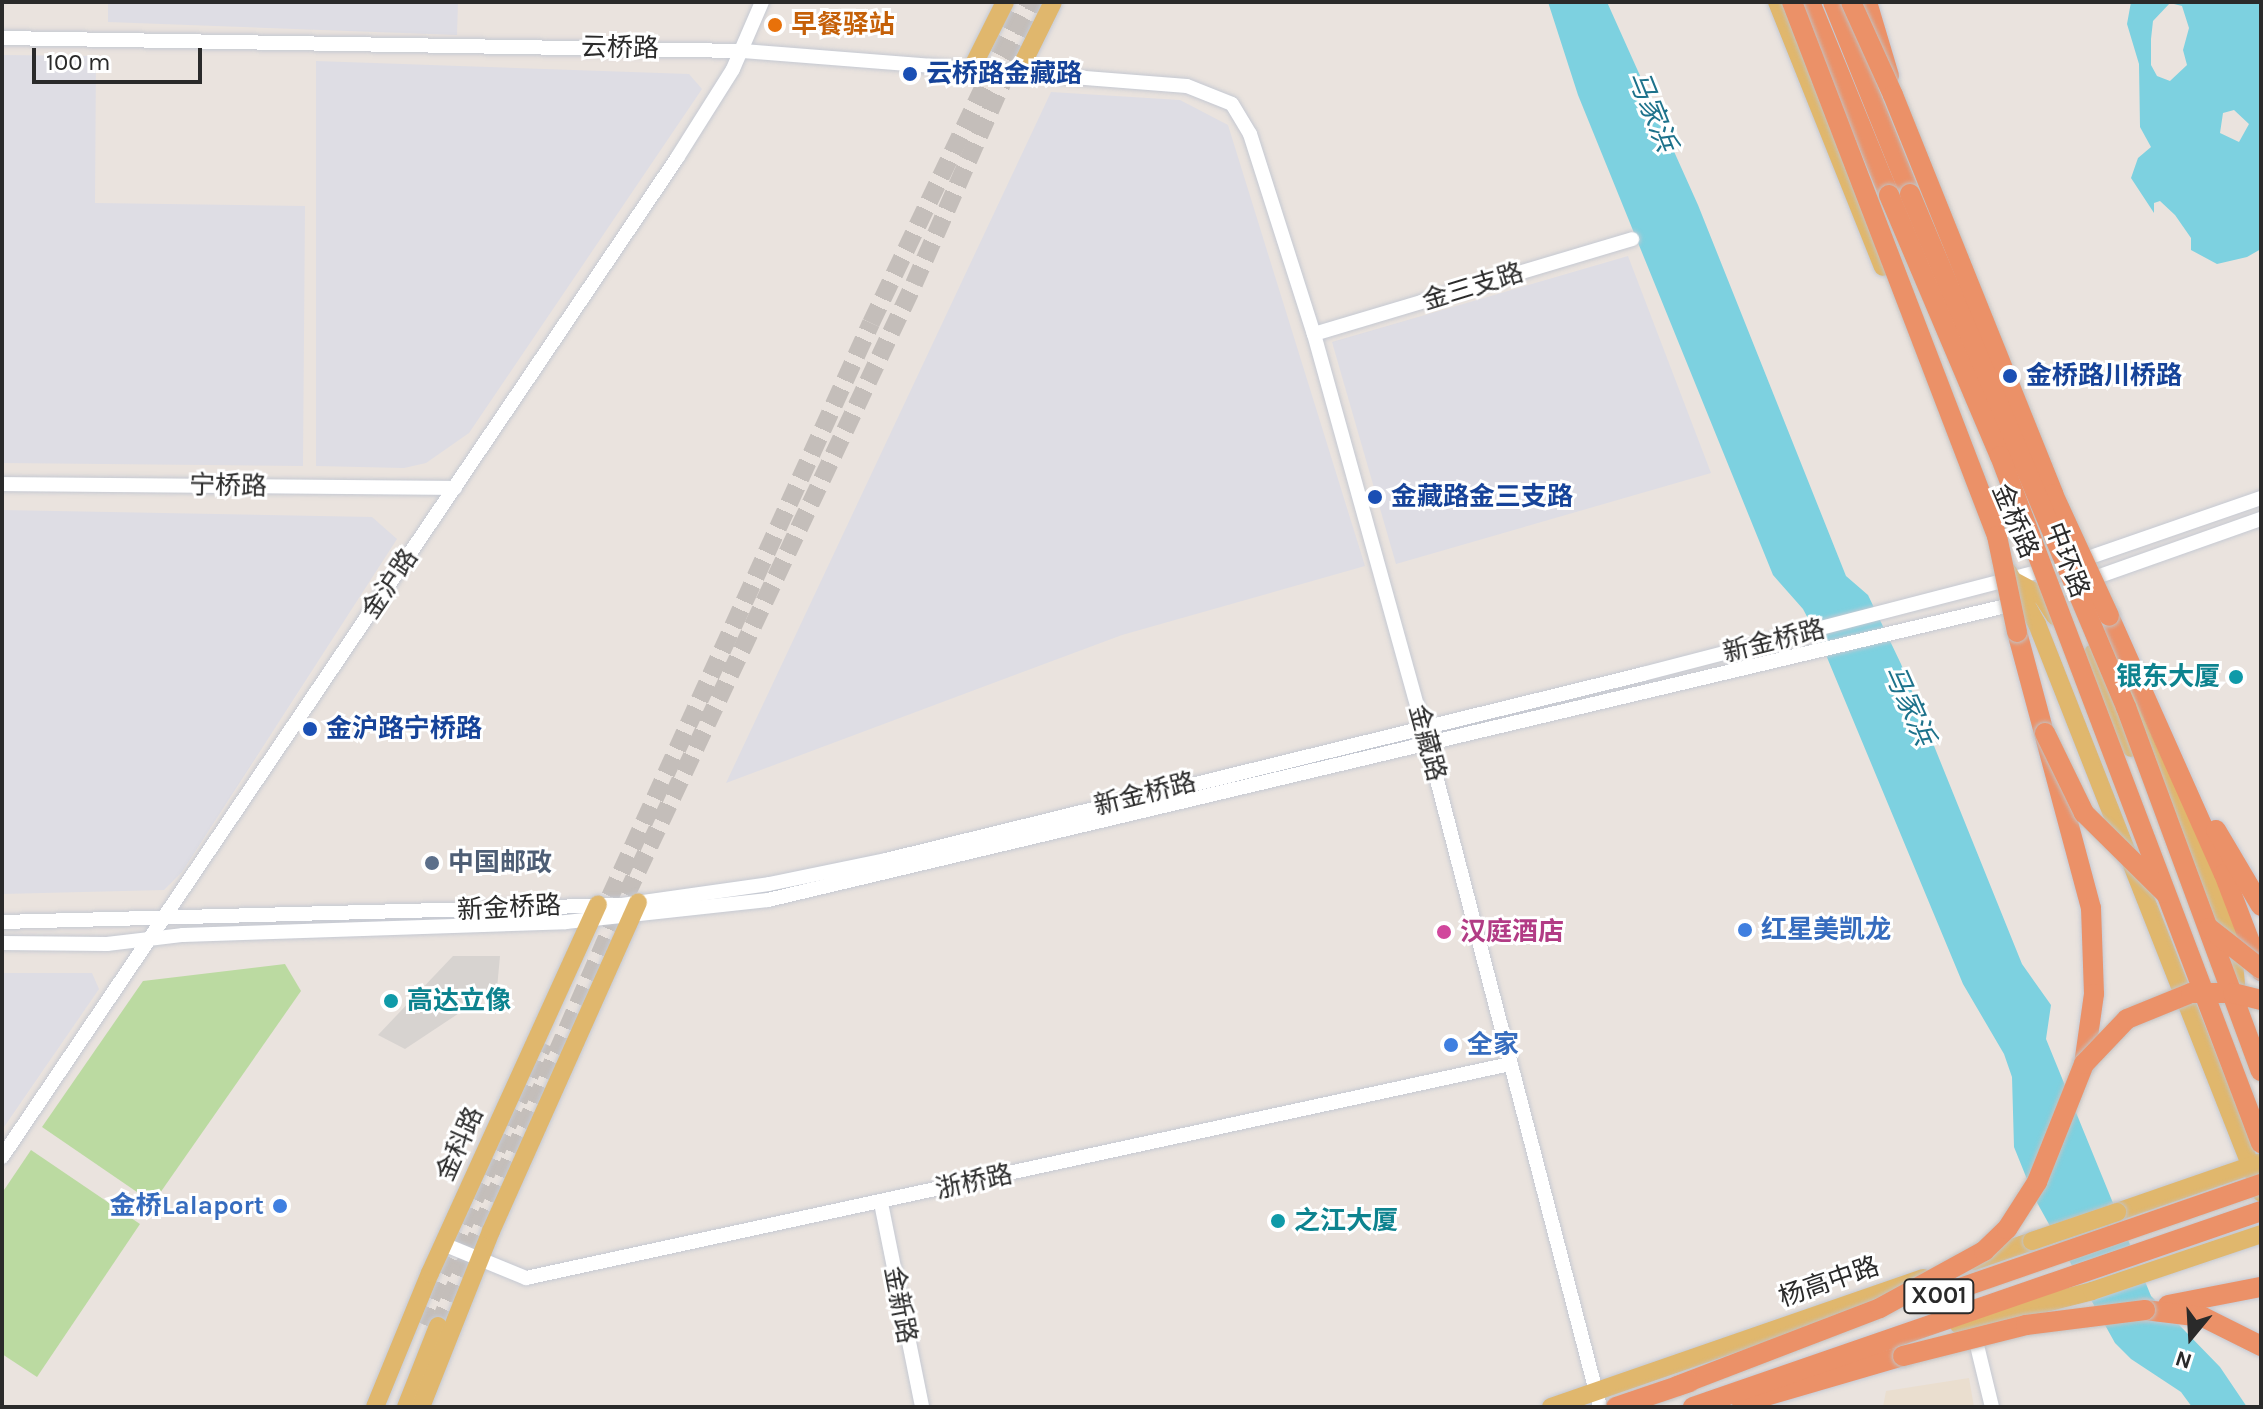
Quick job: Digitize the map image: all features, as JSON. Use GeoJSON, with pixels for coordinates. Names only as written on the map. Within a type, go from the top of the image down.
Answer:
{"type":"FeatureCollection","features":[{"type":"Feature","properties":{"kind":"highway"},"geometry":{"type":"LineString","coordinates":[[1677,1386],[1880,1308],[1984,1251],[2007,1229],[2037,1182],[2084,1064],[2094,994],[2092,922],[1997,536],[1792,2]]}},
{"type":"Feature","properties":{"kind":"highway","name":"中环路"},"geometry":{"type":"LineString","coordinates":[[1810,2],[2000,456],[2261,1143]]}},
{"type":"Feature","properties":{"kind":"highway","name":"中环路"},"geometry":{"type":"LineString","coordinates":[[1833,2],[2115,681],[2261,1071]]}},
{"type":"Feature","properties":{"kind":"highway"},"geometry":{"type":"LineString","coordinates":[[1850,2],[1893,95],[2053,494],[2167,745],[2261,970]]}},
{"type":"Feature","properties":{"kind":"highway"},"geometry":{"type":"LineString","coordinates":[[1867,2],[1893,95]]}},
{"type":"Feature","properties":{"kind":"highway"},"geometry":{"type":"LineString","coordinates":[[2053,494],[2115,681]]}},
{"type":"Feature","properties":{"kind":"highway"},"geometry":{"type":"LineString","coordinates":[[2045,733],[2067,787],[2105,839],[2261,970]]}},
{"type":"Feature","properties":{"kind":"highway"},"geometry":{"type":"LineString","coordinates":[[2167,745],[2261,906]]}},
{"type":"Feature","properties":{"kind":"highway"},"geometry":{"type":"LineString","coordinates":[[2084,1064],[2127,1019],[2151,1005],[2191,993],[2233,993],[2261,1000]]}},
{"type":"Feature","properties":{"kind":"highway","name":"杨高中路"},"geometry":{"type":"LineString","coordinates":[[1616,1407],[2261,1184]]}},
{"type":"Feature","properties":{"kind":"highway","name":"X001"},"geometry":{"type":"LineString","coordinates":[[1693,1407],[2261,1211]]}},
{"type":"Feature","properties":{"kind":"highway"},"geometry":{"type":"LineString","coordinates":[[1726,1407],[1958,1339],[2145,1310],[2261,1287]]}},
{"type":"Feature","properties":{"kind":"highway"},"geometry":{"type":"LineString","coordinates":[[2145,1310],[2203,1317],[2261,1346]]}},
{"type":"Feature","properties":{"kind":"main road"},"geometry":{"type":"LineString","coordinates":[[972,68],[1005,2]]}},
{"type":"Feature","properties":{"kind":"main road"},"geometry":{"type":"LineString","coordinates":[[1019,71],[1053,2]]}},
{"type":"Feature","properties":{"kind":"main road","name":"金桥路"},"geometry":{"type":"LineString","coordinates":[[1777,2],[1930,388],[2012,580]]}},
{"type":"Feature","properties":{"kind":"main road","name":"金桥路"},"geometry":{"type":"LineString","coordinates":[[1850,2],[2067,588],[2210,941],[2237,994],[2261,1054]]}},
{"type":"Feature","properties":{"kind":"main road","name":"金桥路"},"geometry":{"type":"LineString","coordinates":[[2061,565],[2085,581],[2232,943],[2237,994]]}},
{"type":"Feature","properties":{"kind":"main road"},"geometry":{"type":"LineString","coordinates":[[2012,580],[2033,599],[2053,609],[2101,728],[2137,762]]}},
{"type":"Feature","properties":{"kind":"main road"},"geometry":{"type":"LineString","coordinates":[[2033,599],[2183,988],[2258,1165],[2261,1192]]}},
{"type":"Feature","properties":{"kind":"main road","name":"金科路"},"geometry":{"type":"LineString","coordinates":[[375,1407],[443,1244],[598,904]]}},
{"type":"Feature","properties":{"kind":"main road"},"geometry":{"type":"LineString","coordinates":[[421,1407],[479,1262],[635,910]]}},
{"type":"Feature","properties":{"kind":"main road"},"geometry":{"type":"LineString","coordinates":[[2183,988],[2219,1021],[2261,1121]]}},
{"type":"Feature","properties":{"kind":"main road","name":"杨高中路"},"geometry":{"type":"LineString","coordinates":[[1551,1407],[1598,1399],[2032,1241],[2258,1165]]}},
{"type":"Feature","properties":{"kind":"main road","name":"X001"},"geometry":{"type":"LineString","coordinates":[[1726,1407],[1971,1321],[2065,1299],[2261,1234]]}},
{"type":"Feature","properties":{"kind":"main road"},"geometry":{"type":"LineString","coordinates":[[386,1407],[429,1324],[406,1407]]}},
{"type":"Feature","properties":{"kind":"street","name":"金沪路"},"geometry":{"type":"LineString","coordinates":[[2,1157],[677,158],[743,51],[762,2]]}},
{"type":"Feature","properties":{"kind":"street","name":"云桥路"},"geometry":{"type":"LineString","coordinates":[[2,38],[743,51],[1187,86],[1232,104]]}},
{"type":"Feature","properties":{"kind":"street","name":"金藏路"},"geometry":{"type":"LineString","coordinates":[[1232,104],[1250,134],[1314,334],[1423,726],[1598,1399]]}},
{"type":"Feature","properties":{"kind":"street","name":"金三支路"},"geometry":{"type":"LineString","coordinates":[[1314,334],[1632,239]]}},
{"type":"Feature","properties":{"kind":"street","name":"宁桥路"},"geometry":{"type":"LineString","coordinates":[[2,484],[455,488]]}},
{"type":"Feature","properties":{"kind":"street","name":"新金桥路"},"geometry":{"type":"LineString","coordinates":[[2,943],[588,921],[886,860],[1800,634],[2090,560],[2261,498]]}},
{"type":"Feature","properties":{"kind":"street","name":"新金桥路"},"geometry":{"type":"LineString","coordinates":[[2,922],[598,904],[635,910],[768,900],[1893,636],[2033,599],[2261,519]]}},
{"type":"Feature","properties":{"kind":"street","name":"浙桥路"},"geometry":{"type":"LineString","coordinates":[[443,1244],[479,1262],[526,1278],[1510,1064]]}},
{"type":"Feature","properties":{"kind":"street","name":"金新路"},"geometry":{"type":"LineString","coordinates":[[881,1203],[922,1407]]}},
{"type":"Feature","properties":{"kind":"street"},"geometry":{"type":"LineString","coordinates":[[1971,1321],[1992,1407]]}},
{"type":"Feature","properties":{"kind":"shaded area"},"geometry":{"type":"Polygon","coordinates":[[[108,2],[458,2],[457,35],[108,22],[108,2]]]}},
{"type":"Feature","properties":{"kind":"shaded area"},"geometry":{"type":"Polygon","coordinates":[[[2,55],[96,56],[95,203],[305,206],[303,466],[2,463],[2,55]]]}},
{"type":"Feature","properties":{"kind":"shaded area"},"geometry":{"type":"Polygon","coordinates":[[[316,61],[689,74],[702,89],[469,433],[426,463],[404,468],[316,466],[316,61]]]}},
{"type":"Feature","properties":{"kind":"shaded area"},"geometry":{"type":"Polygon","coordinates":[[[1051,92],[1180,100],[1228,125],[1365,566],[1122,635],[726,783],[1051,92]]]}},
{"type":"Feature","properties":{"kind":"shaded area"},"geometry":{"type":"Polygon","coordinates":[[[1628,256],[1711,473],[1396,564],[1332,342],[1628,256]]]}},
{"type":"Feature","properties":{"kind":"shaded area"},"geometry":{"type":"Polygon","coordinates":[[[2,510],[372,517],[397,539],[182,872],[164,890],[2,894],[2,510]]]}},
{"type":"Feature","properties":{"kind":"shaded area"},"geometry":{"type":"Polygon","coordinates":[[[453,956],[500,956],[497,988],[405,1049],[378,1035],[453,956]]]}},
{"type":"Feature","properties":{"kind":"shaded area"},"geometry":{"type":"Polygon","coordinates":[[[2,973],[92,973],[99,989],[2,1130],[2,973]]]}},
{"type":"Feature","properties":{"kind":"shaded area"},"geometry":{"type":"Polygon","coordinates":[[[1969,1378],[1974,1407],[1883,1407],[1886,1391],[1969,1378]]]}},
{"type":"Feature","properties":{"kind":"green space"},"geometry":{"type":"Polygon","coordinates":[[[285,964],[301,991],[153,1203],[42,1127],[143,981],[285,964]]]}},
{"type":"Feature","properties":{"kind":"green space"},"geometry":{"type":"Polygon","coordinates":[[[31,1150],[140,1224],[37,1377],[2,1354],[2,1193],[31,1150]]]}},
{"type":"Feature","properties":{"kind":"water","name":"马家浜"},"geometry":{"type":"Polygon","coordinates":[[[1548,2],[1607,2],[1698,205],[1846,576],[1868,595],[1901,664],[2022,964],[2051,1005],[2046,1039],[2151,1296],[2220,1367],[2247,1407],[2192,1407],[2181,1392],[2131,1359],[2115,1343],[2035,1199],[2014,1147],[2012,1077],[2004,1054],[1963,984],[1821,643],[1803,609],[1773,575],[1578,95],[1548,2]]]}},
{"type":"Feature","properties":{"kind":"water"},"geometry":{"type":"Polygon","coordinates":[[[2131,2],[2259,2],[2261,249],[2247,257],[2217,264],[2191,250],[2191,238],[2175,215],[2160,201],[2154,203],[2154,213],[2131,178],[2138,158],[2151,147],[2140,127],[2139,64],[2127,24],[2131,2]],[[2170,3],[2153,21],[2151,65],[2157,76],[2170,81],[2187,65],[2183,50],[2189,28],[2182,6],[2170,3]],[[2234,110],[2223,113],[2220,133],[2239,142],[2249,124],[2234,110]]]}},
{"type":"Feature","properties":{"kind":"tunnel"},"geometry":{"type":"LineString","coordinates":[[599,921],[871,323],[1024,2]]}},
{"type":"Feature","properties":{"kind":"tunnel"},"geometry":{"type":"LineString","coordinates":[[438,1326],[615,919],[914,284],[1038,2]]}},
{"type":"Feature","properties":{"kind":"tunnel"},"geometry":{"type":"LineString","coordinates":[[420,1323],[544,1043]]}},
{"type":"Feature","properties":{"kind":"place","name":"早餐驿站"},"geometry":{"type":"Point","coordinates":[775,25]}},
{"type":"Feature","properties":{"kind":"place","name":"云桥路金藏路"},"geometry":{"type":"Point","coordinates":[910,74]}},
{"type":"Feature","properties":{"kind":"place","name":"金桥路川桥路"},"geometry":{"type":"Point","coordinates":[2010,376]}},
{"type":"Feature","properties":{"kind":"place","name":"金藏路金三支路"},"geometry":{"type":"Point","coordinates":[1375,497]}},
{"type":"Feature","properties":{"kind":"place","name":"银东大厦"},"geometry":{"type":"Point","coordinates":[2236,677]}},
{"type":"Feature","properties":{"kind":"place","name":"金沪路宁桥路"},"geometry":{"type":"Point","coordinates":[310,729]}},
{"type":"Feature","properties":{"kind":"place","name":"中国邮政"},"geometry":{"type":"Point","coordinates":[432,863]}},
{"type":"Feature","properties":{"kind":"place","name":"红星美凯龙"},"geometry":{"type":"Point","coordinates":[1745,930]}},
{"type":"Feature","properties":{"kind":"place","name":"汉庭酒店"},"geometry":{"type":"Point","coordinates":[1444,932]}},
{"type":"Feature","properties":{"kind":"place","name":"高达立像"},"geometry":{"type":"Point","coordinates":[391,1001]}},
{"type":"Feature","properties":{"kind":"place","name":"全家"},"geometry":{"type":"Point","coordinates":[1451,1045]}},
{"type":"Feature","properties":{"kind":"place","name":"金桥Lalaport"},"geometry":{"type":"Point","coordinates":[280,1206]}},
{"type":"Feature","properties":{"kind":"place","name":"之江大厦"},"geometry":{"type":"Point","coordinates":[1278,1221]}}]}
